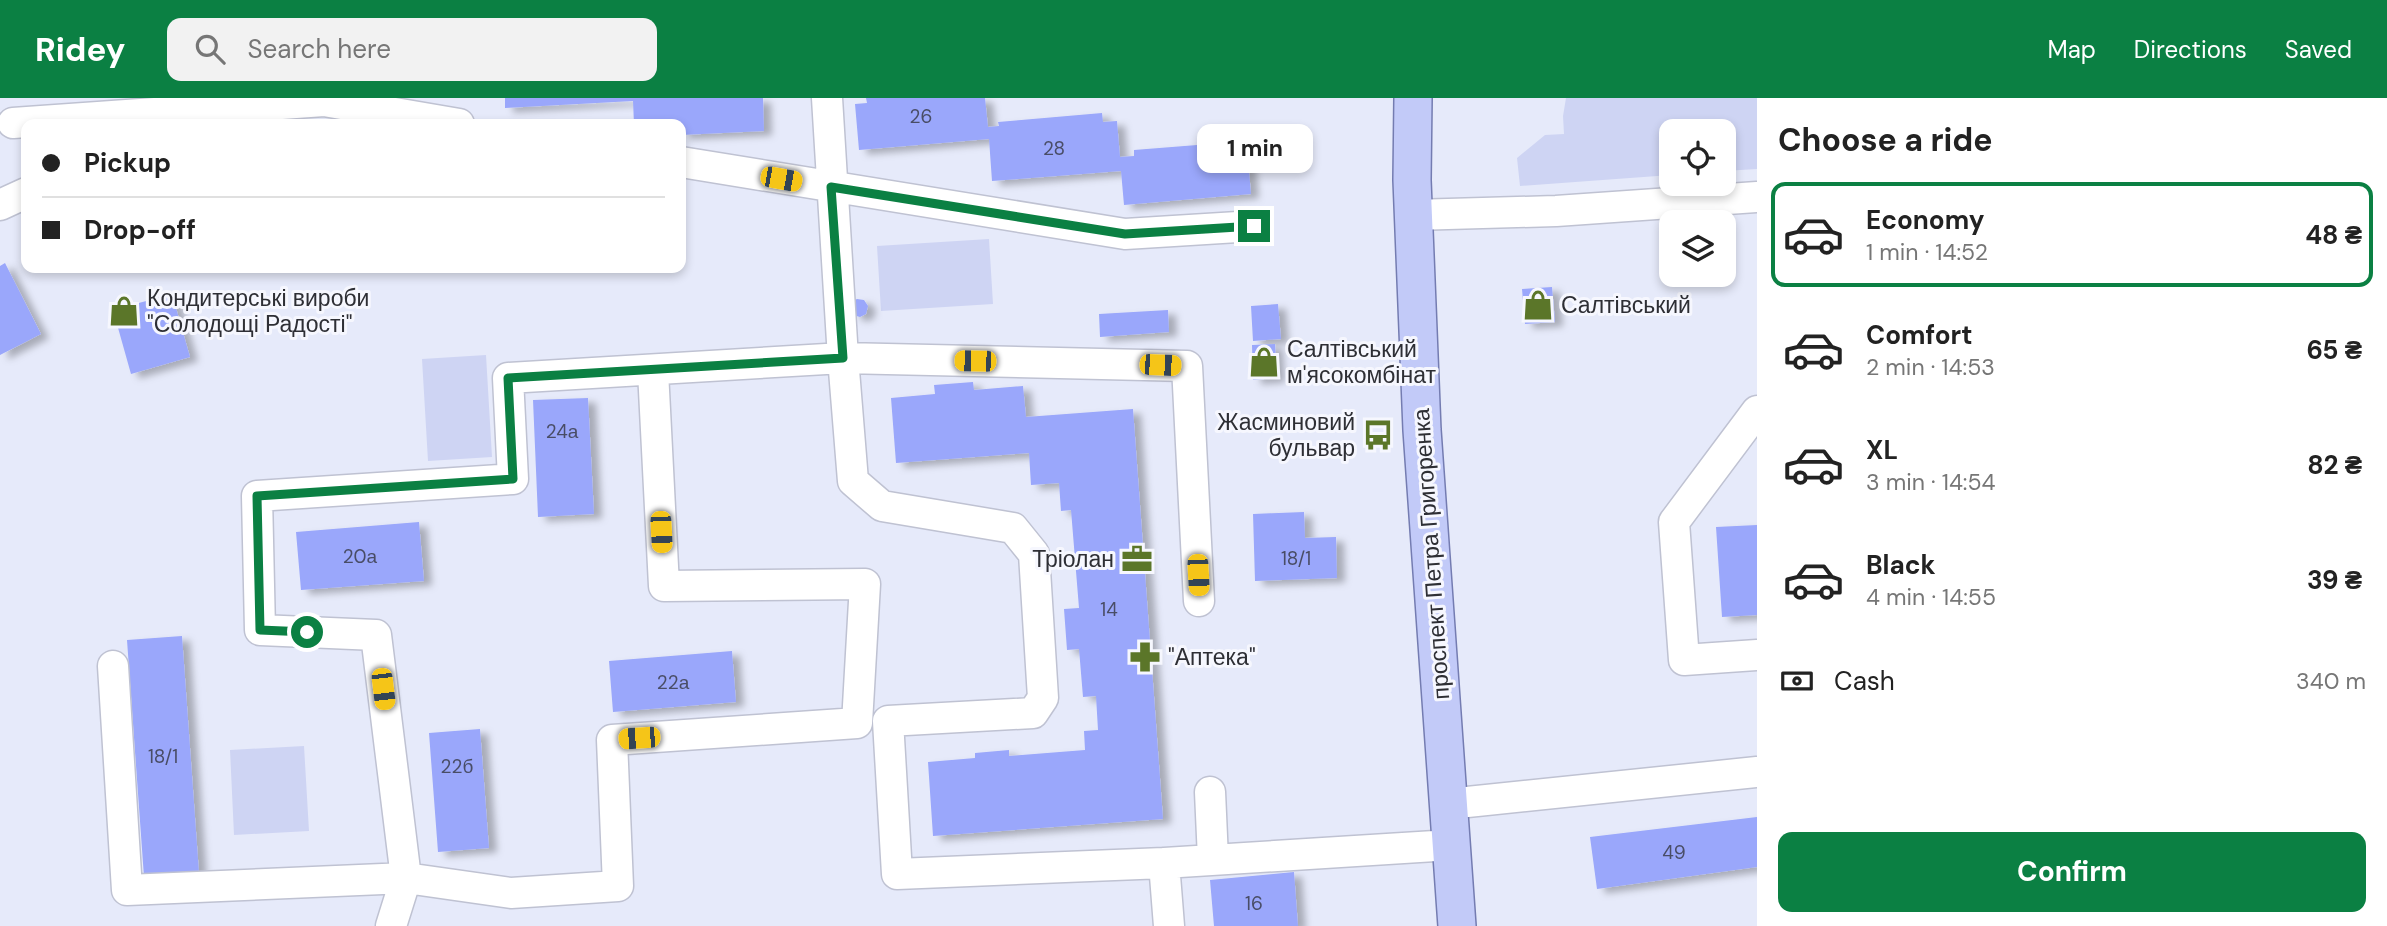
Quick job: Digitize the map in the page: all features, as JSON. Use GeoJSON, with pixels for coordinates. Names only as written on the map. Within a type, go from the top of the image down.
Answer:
{"type":"FeatureCollection","features":[{"type":"Feature","properties":{"kind":"main road","name":"проспект Петра Григоренка"},"geometry":{"type":"LineString","coordinates":[[1413,98],[1413,215],[1422,430],[1457,926]]}},
{"type":"Feature","properties":{"kind":"street"},"geometry":{"type":"LineString","coordinates":[[827,98],[853,481],[882,506],[1013,528],[1034,554],[1043,698],[1033,713],[888,721],[897,874],[1164,863],[1451,845]]}},
{"type":"Feature","properties":{"kind":"street"},"geometry":{"type":"LineString","coordinates":[[31,119],[324,100],[430,119]]}},
{"type":"Feature","properties":{"kind":"street"},"geometry":{"type":"LineString","coordinates":[[686,163],[1125,234],[1254,226]]}},
{"type":"Feature","properties":{"kind":"street"},"geometry":{"type":"LineString","coordinates":[[0,205],[21,195]]}},
{"type":"Feature","properties":{"kind":"street"},"geometry":{"type":"LineString","coordinates":[[1413,215],[1556,211],[1757,197]]}},
{"type":"Feature","properties":{"kind":"street"},"geometry":{"type":"LineString","coordinates":[[391,926],[406,878],[376,635],[260,630],[257,496],[513,479],[508,378],[843,358],[1187,366],[1199,601]]}},
{"type":"Feature","properties":{"kind":"street"},"geometry":{"type":"LineString","coordinates":[[113,666],[127,890],[406,878],[511,893],[618,886],[612,740],[857,723],[865,584],[664,586],[653,371]]}},
{"type":"Feature","properties":{"kind":"street"},"geometry":{"type":"LineString","coordinates":[[1757,411],[1674,522],[1684,660],[1757,654]]}},
{"type":"Feature","properties":{"kind":"street"},"geometry":{"type":"LineString","coordinates":[[1448,804],[1757,772]]}},
{"type":"Feature","properties":{"kind":"street"},"geometry":{"type":"LineString","coordinates":[[1209,792],[1213,859]]}},
{"type":"Feature","properties":{"kind":"street"},"geometry":{"type":"LineString","coordinates":[[1164,863],[1168,926]]}},
{"type":"Feature","properties":{"kind":"shaded area"},"geometry":{"type":"Polygon","coordinates":[[[1566,98],[1757,98],[1757,169],[1736,170],[1736,119],[1659,119],[1659,176],[1520,186],[1517,158],[1545,135],[1564,134],[1566,98]]]}},
{"type":"Feature","properties":{"kind":"shaded area"},"geometry":{"type":"Polygon","coordinates":[[[989,239],[993,304],[881,311],[877,246],[989,239]]]}},
{"type":"Feature","properties":{"kind":"shaded area"},"geometry":{"type":"Polygon","coordinates":[[[486,355],[492,457],[428,461],[422,359],[486,355]]]}},
{"type":"Feature","properties":{"kind":"shaded area"},"geometry":{"type":"Polygon","coordinates":[[[304,746],[309,831],[234,835],[230,750],[304,746]]]}},
{"type":"Feature","properties":{"kind":"building"},"geometry":{"type":"Polygon","coordinates":[[[505,98],[763,98],[764,131],[686,135],[686,119],[634,119],[633,101],[505,108],[505,98]]]}},
{"type":"Feature","properties":{"kind":"building"},"geometry":{"type":"Polygon","coordinates":[[[866,98],[985,98],[988,127],[999,126],[998,122],[1102,113],[1103,122],[1117,121],[1120,157],[1134,156],[1134,150],[1235,142],[1235,149],[1247,148],[1251,194],[1124,205],[1121,171],[992,181],[989,139],[859,150],[855,104],[867,103],[866,98]]]}},
{"type":"Feature","properties":{"kind":"building"},"geometry":{"type":"Polygon","coordinates":[[[5,263],[41,334],[0,355],[0,266],[5,263]]]}},
{"type":"Feature","properties":{"kind":"building","name":"Салтівський"},"geometry":{"type":"Polygon","coordinates":[[[1552,287],[1555,322],[1525,324],[1522,289],[1552,287]]]}},
{"type":"Feature","properties":{"kind":"building"},"geometry":{"type":"Polygon","coordinates":[[[172,294],[190,357],[131,374],[113,310],[172,294]]]}},
{"type":"Feature","properties":{"kind":"building"},"geometry":{"type":"Polygon","coordinates":[[[864,300],[868,306],[866,314],[860,317],[853,315],[851,302],[864,300]]]}},
{"type":"Feature","properties":{"kind":"building"},"geometry":{"type":"Polygon","coordinates":[[[1278,304],[1281,339],[1253,341],[1251,306],[1278,304]]]}},
{"type":"Feature","properties":{"kind":"building"},"geometry":{"type":"Polygon","coordinates":[[[1168,310],[1169,332],[1100,337],[1099,314],[1168,310]]]}},
{"type":"Feature","properties":{"kind":"building","name":"Салтівський м'ясокомбінат"},"geometry":{"type":"Polygon","coordinates":[[[1275,344],[1277,378],[1253,380],[1252,345],[1275,344]]]}},
{"type":"Feature","properties":{"kind":"building"},"geometry":{"type":"Polygon","coordinates":[[[973,382],[974,390],[1023,386],[1026,417],[1133,409],[1163,819],[933,836],[928,762],[975,758],[975,753],[1009,750],[1009,756],[1085,750],[1084,731],[1098,730],[1096,696],[1083,697],[1079,649],[1067,650],[1064,609],[1079,608],[1071,510],[1061,511],[1059,483],[1031,485],[1029,453],[896,463],[891,398],[935,394],[934,385],[973,382]]]}},
{"type":"Feature","properties":{"kind":"building"},"geometry":{"type":"Polygon","coordinates":[[[588,398],[594,514],[538,517],[533,400],[588,398]]]}},
{"type":"Feature","properties":{"kind":"building"},"geometry":{"type":"Polygon","coordinates":[[[1304,512],[1305,538],[1336,537],[1337,578],[1255,581],[1253,514],[1304,512]]]}},
{"type":"Feature","properties":{"kind":"building"},"geometry":{"type":"Polygon","coordinates":[[[419,522],[424,581],[301,590],[296,532],[419,522]]]}},
{"type":"Feature","properties":{"kind":"building"},"geometry":{"type":"Polygon","coordinates":[[[1757,525],[1757,615],[1722,617],[1716,527],[1757,525]]]}},
{"type":"Feature","properties":{"kind":"building"},"geometry":{"type":"Polygon","coordinates":[[[182,636],[199,873],[144,877],[127,640],[182,636]]]}},
{"type":"Feature","properties":{"kind":"building"},"geometry":{"type":"Polygon","coordinates":[[[732,651],[736,702],[613,712],[609,661],[732,651]]]}},
{"type":"Feature","properties":{"kind":"building"},"geometry":{"type":"Polygon","coordinates":[[[480,729],[489,848],[438,852],[429,733],[480,729]]]}},
{"type":"Feature","properties":{"kind":"building"},"geometry":{"type":"Polygon","coordinates":[[[1757,817],[1757,867],[1597,889],[1590,837],[1757,817]]]}},
{"type":"Feature","properties":{"kind":"building"},"geometry":{"type":"Polygon","coordinates":[[[1294,872],[1298,926],[1214,926],[1210,880],[1294,872]]]}},
{"type":"Feature","properties":{"kind":"place","name":"Салтівський"},"geometry":{"type":"Point","coordinates":[1538,305]}},
{"type":"Feature","properties":{"kind":"place","name":"Кондитерські вироби \"Солодощі Радості\""},"geometry":{"type":"Point","coordinates":[124,311]}},
{"type":"Feature","properties":{"kind":"place","name":"Салтівський м'ясокомбінат"},"geometry":{"type":"Point","coordinates":[1264,362]}},
{"type":"Feature","properties":{"kind":"place","name":"Жасминовий бульвар"},"geometry":{"type":"Point","coordinates":[1378,435]}},
{"type":"Feature","properties":{"kind":"place","name":"Тріолан"},"geometry":{"type":"Point","coordinates":[1137,559]}},
{"type":"Feature","properties":{"kind":"place","name":"\"Аптека\""},"geometry":{"type":"Point","coordinates":[1145,657]}},
{"type":"Feature","properties":{"kind":"route"},"geometry":{"type":"LineString","coordinates":[[307,632],[260,630],[257,496],[513,479],[508,378],[843,358],[831,187],[1125,234],[1254,226]]}}]}
